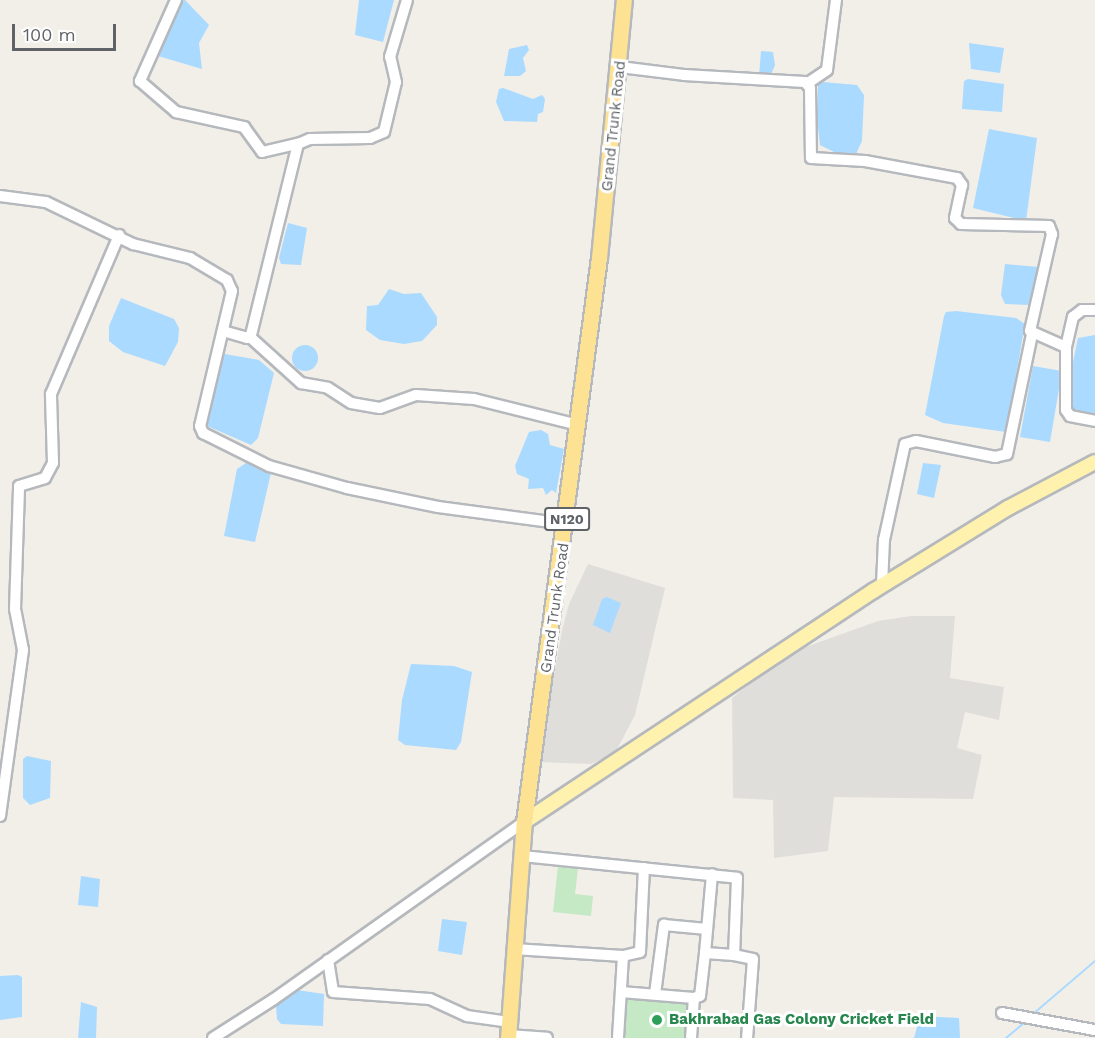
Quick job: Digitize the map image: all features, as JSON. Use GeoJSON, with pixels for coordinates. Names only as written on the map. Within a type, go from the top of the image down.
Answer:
{"type":"FeatureCollection","features":[{"type":"Feature","properties":{"kind":"highway","name":"Grand Trunk Road"},"geometry":{"type":"LineString","coordinates":[[509,1032],[524,822],[566,524],[620,67],[624,0]]}},
{"type":"Feature","properties":{"kind":"main road"},"geometry":{"type":"LineString","coordinates":[[524,822],[882,585],[1008,508],[1095,462]]}},
{"type":"Feature","properties":{"kind":"street"},"geometry":{"type":"LineString","coordinates":[[176,0],[140,81],[176,112],[244,127],[262,152],[310,140],[370,138],[384,132],[396,82],[390,57],[407,0]]}},
{"type":"Feature","properties":{"kind":"street"},"geometry":{"type":"LineString","coordinates":[[620,67],[684,75],[808,83],[827,70],[836,0]]}},
{"type":"Feature","properties":{"kind":"street"},"geometry":{"type":"LineString","coordinates":[[808,83],[811,158],[865,161],[948,176],[962,185],[955,218],[961,224],[1036,225],[1053,229],[1007,454],[995,456],[916,441],[905,444],[885,540],[882,585]]}},
{"type":"Feature","properties":{"kind":"street"},"geometry":{"type":"LineString","coordinates":[[250,337],[298,144]]}},
{"type":"Feature","properties":{"kind":"street"},"geometry":{"type":"LineString","coordinates":[[0,196],[46,202],[135,244],[190,258],[227,280],[232,291],[200,426],[203,434],[269,466],[347,488],[438,507],[566,524]]}},
{"type":"Feature","properties":{"kind":"street"},"geometry":{"type":"LineString","coordinates":[[0,816],[23,650],[15,609],[19,486],[45,477],[53,463],[51,394],[119,235]]}},
{"type":"Feature","properties":{"kind":"street"},"geometry":{"type":"LineString","coordinates":[[1095,310],[1082,310],[1073,317],[1066,347],[1066,410],[1070,416],[1095,421]]}},
{"type":"Feature","properties":{"kind":"street"},"geometry":{"type":"LineString","coordinates":[[223,331],[250,337],[301,383],[328,387],[351,403],[380,408],[416,395],[474,399],[578,425]]}},
{"type":"Feature","properties":{"kind":"street"},"geometry":{"type":"LineString","coordinates":[[1032,334],[1066,347]]}},
{"type":"Feature","properties":{"kind":"street"},"geometry":{"type":"LineString","coordinates":[[213,1038],[524,822]]}},
{"type":"Feature","properties":{"kind":"street"},"geometry":{"type":"LineString","coordinates":[[522,856],[733,876],[738,881],[734,955]]}},
{"type":"Feature","properties":{"kind":"street"},"geometry":{"type":"LineString","coordinates":[[514,949],[623,956],[640,952],[644,868]]}},
{"type":"Feature","properties":{"kind":"street"},"geometry":{"type":"LineString","coordinates":[[621,992],[694,998],[701,994],[712,874]]}},
{"type":"Feature","properties":{"kind":"street"},"geometry":{"type":"LineString","coordinates":[[655,994],[664,925],[707,929]]}},
{"type":"Feature","properties":{"kind":"street"},"geometry":{"type":"LineString","coordinates":[[705,953],[753,959],[747,1038]]}},
{"type":"Feature","properties":{"kind":"street"},"geometry":{"type":"LineString","coordinates":[[618,1038],[623,956]]}},
{"type":"Feature","properties":{"kind":"street"},"geometry":{"type":"LineString","coordinates":[[328,960],[333,992],[430,999],[509,1032],[547,1038]]}},
{"type":"Feature","properties":{"kind":"street"},"geometry":{"type":"LineString","coordinates":[[691,1038],[694,998]]}},
{"type":"Feature","properties":{"kind":"street"},"geometry":{"type":"LineString","coordinates":[[1002,1012],[1095,1030]]}},
{"type":"Feature","properties":{"kind":"shaded area"},"geometry":{"type":"Polygon","coordinates":[[[588,564],[665,588],[635,715],[615,753],[591,764],[538,762],[562,631],[569,604],[588,564]]]}},
{"type":"Feature","properties":{"kind":"shaded area"},"geometry":{"type":"Polygon","coordinates":[[[911,616],[955,616],[950,678],[1004,687],[999,720],[965,712],[957,748],[982,755],[973,799],[834,797],[828,851],[774,858],[773,800],[733,798],[732,698],[789,653],[878,621],[911,616]]]}},
{"type":"Feature","properties":{"kind":"green space"},"geometry":{"type":"Polygon","coordinates":[[[558,866],[578,868],[575,894],[593,896],[591,916],[553,912],[558,866]]]}},
{"type":"Feature","properties":{"kind":"green space","name":"Bakhrabad Gas Colony Cricket Field"},"geometry":{"type":"Polygon","coordinates":[[[626,997],[691,1002],[688,1038],[623,1038],[626,997]]]}},
{"type":"Feature","properties":{"kind":"water"},"geometry":{"type":"Polygon","coordinates":[[[180,0],[185,0],[209,25],[199,43],[202,69],[158,56],[180,0]]]}},
{"type":"Feature","properties":{"kind":"water"},"geometry":{"type":"Polygon","coordinates":[[[359,0],[394,0],[383,42],[355,35],[359,0]]]}},
{"type":"Feature","properties":{"kind":"water"},"geometry":{"type":"Polygon","coordinates":[[[969,43],[1004,48],[1000,73],[971,69],[969,43]]]}},
{"type":"Feature","properties":{"kind":"water"},"geometry":{"type":"Polygon","coordinates":[[[527,45],[529,50],[523,58],[526,71],[520,76],[504,76],[509,49],[527,45]]]}},
{"type":"Feature","properties":{"kind":"water"},"geometry":{"type":"Polygon","coordinates":[[[761,51],[773,52],[775,65],[770,77],[759,76],[761,51]]]}},
{"type":"Feature","properties":{"kind":"water"},"geometry":{"type":"Polygon","coordinates":[[[968,79],[1004,84],[1002,112],[962,109],[964,81],[968,79]]]}},
{"type":"Feature","properties":{"kind":"water"},"geometry":{"type":"Polygon","coordinates":[[[823,82],[857,85],[864,95],[862,141],[856,154],[836,153],[820,145],[817,118],[818,85],[823,82]]]}},
{"type":"Feature","properties":{"kind":"water"},"geometry":{"type":"Polygon","coordinates":[[[503,88],[533,99],[542,95],[545,99],[543,112],[538,114],[537,122],[504,121],[496,102],[499,89],[503,88]]]}},
{"type":"Feature","properties":{"kind":"water"},"geometry":{"type":"Polygon","coordinates":[[[989,129],[1037,138],[1026,221],[973,208],[989,129]]]}},
{"type":"Feature","properties":{"kind":"water"},"geometry":{"type":"Polygon","coordinates":[[[288,223],[307,228],[301,265],[281,264],[279,258],[288,223]]]}},
{"type":"Feature","properties":{"kind":"water"},"geometry":{"type":"Polygon","coordinates":[[[1005,264],[1039,267],[1033,305],[1005,304],[1001,295],[1005,264]]]}},
{"type":"Feature","properties":{"kind":"water"},"geometry":{"type":"Polygon","coordinates":[[[389,289],[404,294],[421,293],[437,317],[437,325],[422,341],[404,344],[380,340],[366,330],[367,306],[378,305],[389,289]]]}},
{"type":"Feature","properties":{"kind":"water"},"geometry":{"type":"Polygon","coordinates":[[[121,298],[174,319],[179,328],[178,342],[165,366],[123,352],[109,341],[109,326],[121,298]]]}},
{"type":"Feature","properties":{"kind":"water"},"geometry":{"type":"Polygon","coordinates":[[[956,311],[1016,318],[1025,324],[1006,432],[943,423],[925,415],[944,316],[946,312],[956,311]]]}},
{"type":"Feature","properties":{"kind":"water"},"geometry":{"type":"Polygon","coordinates":[[[1095,335],[1095,417],[1074,415],[1071,406],[1072,367],[1078,338],[1095,335]]]}},
{"type":"Feature","properties":{"kind":"water"},"geometry":{"type":"Polygon","coordinates":[[[305,345],[314,349],[318,358],[314,367],[305,371],[296,367],[292,358],[296,349],[305,345]]]}},
{"type":"Feature","properties":{"kind":"water"},"geometry":{"type":"Polygon","coordinates":[[[225,354],[259,360],[274,373],[258,438],[251,445],[205,425],[220,358],[225,354]]]}},
{"type":"Feature","properties":{"kind":"water"},"geometry":{"type":"Polygon","coordinates":[[[1033,366],[1062,371],[1050,442],[1020,437],[1033,366]]]}},
{"type":"Feature","properties":{"kind":"water"},"geometry":{"type":"Polygon","coordinates":[[[541,430],[548,434],[550,445],[564,449],[556,493],[552,490],[546,495],[543,488],[528,489],[529,479],[517,474],[515,466],[529,432],[541,430]]]}},
{"type":"Feature","properties":{"kind":"water"},"geometry":{"type":"Polygon","coordinates":[[[246,463],[268,468],[271,473],[255,542],[224,536],[237,469],[246,463]]]}},
{"type":"Feature","properties":{"kind":"water"},"geometry":{"type":"Polygon","coordinates":[[[923,463],[941,465],[934,498],[917,494],[923,463]]]}},
{"type":"Feature","properties":{"kind":"water"},"geometry":{"type":"Polygon","coordinates":[[[607,597],[621,603],[610,633],[593,625],[602,599],[607,597]]]}},
{"type":"Feature","properties":{"kind":"water"},"geometry":{"type":"Polygon","coordinates":[[[411,664],[454,666],[472,672],[461,742],[456,750],[405,745],[398,740],[402,700],[411,664]]]}},
{"type":"Feature","properties":{"kind":"water"},"geometry":{"type":"Polygon","coordinates":[[[27,756],[51,761],[50,798],[30,805],[23,798],[23,759],[27,756]]]}},
{"type":"Feature","properties":{"kind":"water"},"geometry":{"type":"Polygon","coordinates":[[[81,876],[100,879],[98,907],[78,905],[81,876]]]}},
{"type":"Feature","properties":{"kind":"water"},"geometry":{"type":"Polygon","coordinates":[[[442,919],[467,922],[462,955],[438,951],[442,919]]]}},
{"type":"Feature","properties":{"kind":"water"},"geometry":{"type":"Polygon","coordinates":[[[18,975],[22,977],[22,1017],[0,1020],[0,976],[18,975]]]}},
{"type":"Feature","properties":{"kind":"water"},"geometry":{"type":"Polygon","coordinates":[[[297,990],[324,994],[323,1026],[281,1024],[277,1019],[276,1005],[297,990]]]}},
{"type":"Feature","properties":{"kind":"water"},"geometry":{"type":"Polygon","coordinates":[[[81,1002],[97,1007],[96,1038],[78,1038],[81,1002]]]}},
{"type":"Feature","properties":{"kind":"water"},"geometry":{"type":"Polygon","coordinates":[[[920,1016],[959,1018],[960,1038],[914,1038],[920,1016]]]}},
{"type":"Feature","properties":{"kind":"waterway"},"geometry":{"type":"LineString","coordinates":[[1033,1014],[1095,961]]}},
{"type":"Feature","properties":{"kind":"waterway"},"geometry":{"type":"LineString","coordinates":[[1006,1038],[1025,1022]]}},
{"type":"Feature","properties":{"kind":"place","name":"Bakhrabad Gas Colony Cricket Field"},"geometry":{"type":"Point","coordinates":[657,1020]}}]}
